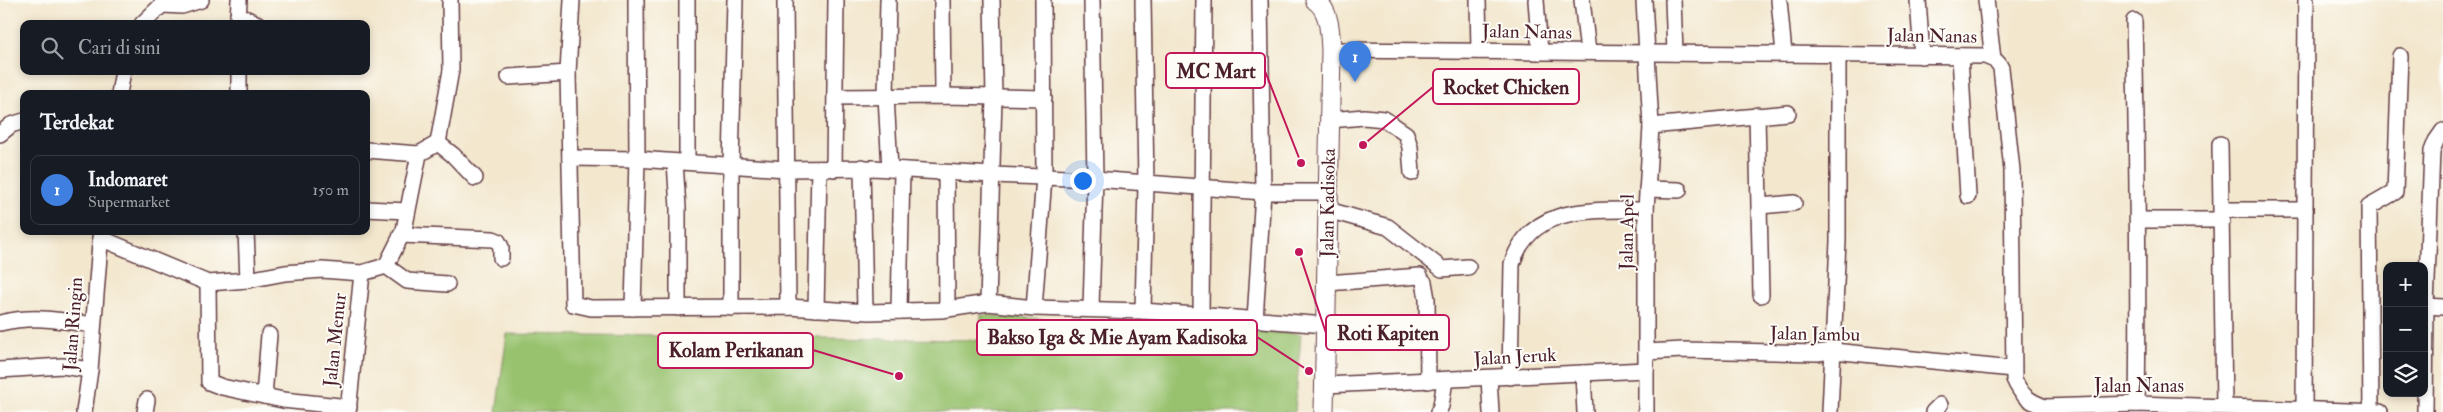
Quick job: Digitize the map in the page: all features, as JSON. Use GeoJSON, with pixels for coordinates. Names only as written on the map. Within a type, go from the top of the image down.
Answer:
{"type":"FeatureCollection","features":[{"type":"Feature","properties":{"kind":"street"},"geometry":{"type":"LineString","coordinates":[[146,20],[164,2],[182,6],[201,0]]}},
{"type":"Feature","properties":{"kind":"street"},"geometry":{"type":"LineString","coordinates":[[370,150],[419,154],[438,143],[451,70],[450,0]]}},
{"type":"Feature","properties":{"kind":"street"},"geometry":{"type":"LineString","coordinates":[[572,0],[568,73],[573,304],[591,308],[788,306],[865,311],[947,309],[988,303],[1034,308],[1091,308],[1143,311],[1326,325]]}},
{"type":"Feature","properties":{"kind":"street"},"geometry":{"type":"LineString","coordinates":[[633,308],[636,159],[636,0]]}},
{"type":"Feature","properties":{"kind":"street"},"geometry":{"type":"LineString","coordinates":[[678,308],[678,208],[687,0]]}},
{"type":"Feature","properties":{"kind":"street"},"geometry":{"type":"LineString","coordinates":[[731,308],[731,166],[735,0]]}},
{"type":"Feature","properties":{"kind":"street"},"geometry":{"type":"LineString","coordinates":[[785,0],[788,306]]}},
{"type":"Feature","properties":{"kind":"street"},"geometry":{"type":"LineString","coordinates":[[816,309],[826,169],[836,97],[836,0]]}},
{"type":"Feature","properties":{"kind":"street"},"geometry":{"type":"LineString","coordinates":[[888,0],[886,96],[896,170],[899,310]]}},
{"type":"Feature","properties":{"kind":"street"},"geometry":{"type":"LineString","coordinates":[[942,0],[943,96]]}},
{"type":"Feature","properties":{"kind":"street"},"geometry":{"type":"LineString","coordinates":[[988,303],[993,176],[992,0]]}},
{"type":"Feature","properties":{"kind":"street"},"geometry":{"type":"LineString","coordinates":[[1034,308],[1044,177],[1043,0]]}},
{"type":"Feature","properties":{"kind":"street"},"geometry":{"type":"LineString","coordinates":[[1091,308],[1095,178],[1092,0]]}},
{"type":"Feature","properties":{"kind":"street"},"geometry":{"type":"LineString","coordinates":[[1143,0],[1146,184],[1143,311]]}},
{"type":"Feature","properties":{"kind":"street"},"geometry":{"type":"LineString","coordinates":[[1200,315],[1204,0]]}},
{"type":"Feature","properties":{"kind":"street"},"geometry":{"type":"LineString","coordinates":[[1255,320],[1263,192],[1260,0]]}},
{"type":"Feature","properties":{"kind":"street"},"geometry":{"type":"LineString","coordinates":[[1478,0],[1479,51]]}},
{"type":"Feature","properties":{"kind":"street"},"geometry":{"type":"LineString","coordinates":[[1536,0],[1540,52]]}},
{"type":"Feature","properties":{"kind":"street"},"geometry":{"type":"LineString","coordinates":[[1582,0],[1588,52]]}},
{"type":"Feature","properties":{"kind":"street","name":"Jalan Apel"},"geometry":{"type":"LineString","coordinates":[[1644,0],[1651,126],[1646,210],[1646,412]]}},
{"type":"Feature","properties":{"kind":"street"},"geometry":{"type":"LineString","coordinates":[[1673,0],[1675,53]]}},
{"type":"Feature","properties":{"kind":"street"},"geometry":{"type":"LineString","coordinates":[[1780,0],[1784,54]]}},
{"type":"Feature","properties":{"kind":"street"},"geometry":{"type":"LineString","coordinates":[[1918,0],[1922,56]]}},
{"type":"Feature","properties":{"kind":"street"},"geometry":{"type":"LineString","coordinates":[[1986,0],[1993,58]]}},
{"type":"Feature","properties":{"kind":"street"},"geometry":{"type":"LineString","coordinates":[[2304,411],[2306,0]]}},
{"type":"Feature","properties":{"kind":"street","name":"Jalan Kadisoka"},"geometry":{"type":"LineString","coordinates":[[1319,1],[1327,16],[1332,50],[1324,412]]}},
{"type":"Feature","properties":{"kind":"street"},"geometry":{"type":"LineString","coordinates":[[239,13],[251,20]]}},
{"type":"Feature","properties":{"kind":"street"},"geometry":{"type":"LineString","coordinates":[[2134,21],[2136,168],[2139,220],[2137,404]]}},
{"type":"Feature","properties":{"kind":"street","name":"Jalan Nanas"},"geometry":{"type":"LineString","coordinates":[[1332,50],[1960,56],[1993,58],[2001,68],[2012,170],[2013,369],[2014,379],[2021,395],[2032,403],[2045,407],[2137,404],[2224,406],[2304,411],[2380,412]]}},
{"type":"Feature","properties":{"kind":"street"},"geometry":{"type":"LineString","coordinates":[[1830,412],[1838,241],[1838,55]]}},
{"type":"Feature","properties":{"kind":"street"},"geometry":{"type":"LineString","coordinates":[[1960,56],[1968,196]]}},
{"type":"Feature","properties":{"kind":"street"},"geometry":{"type":"LineString","coordinates":[[2371,411],[2369,207],[2395,192],[2400,56]]}},
{"type":"Feature","properties":{"kind":"street"},"geometry":{"type":"LineString","coordinates":[[509,77],[568,73]]}},
{"type":"Feature","properties":{"kind":"street"},"geometry":{"type":"LineString","coordinates":[[119,90],[122,75]]}},
{"type":"Feature","properties":{"kind":"street"},"geometry":{"type":"LineString","coordinates":[[239,75],[239,90]]}},
{"type":"Feature","properties":{"kind":"street"},"geometry":{"type":"LineString","coordinates":[[836,97],[943,96],[1044,98]]}},
{"type":"Feature","properties":{"kind":"street"},"geometry":{"type":"LineString","coordinates":[[1651,126],[1788,113]]}},
{"type":"Feature","properties":{"kind":"street"},"geometry":{"type":"LineString","coordinates":[[1757,115],[1761,295]]}},
{"type":"Feature","properties":{"kind":"street"},"geometry":{"type":"LineString","coordinates":[[1330,120],[1364,117],[1384,119],[1406,134],[1410,147],[1412,173]]}},
{"type":"Feature","properties":{"kind":"street"},"geometry":{"type":"LineString","coordinates":[[0,134],[11,125],[20,122]]}},
{"type":"Feature","properties":{"kind":"street"},"geometry":{"type":"LineString","coordinates":[[2428,262],[2432,152],[2436,141],[2443,131]]}},
{"type":"Feature","properties":{"kind":"street"},"geometry":{"type":"LineString","coordinates":[[438,143],[453,155],[475,178]]}},
{"type":"Feature","properties":{"kind":"street"},"geometry":{"type":"LineString","coordinates":[[2220,144],[2224,406]]}},
{"type":"Feature","properties":{"kind":"street"},"geometry":{"type":"LineString","coordinates":[[100,235],[208,283],[248,280],[285,273],[322,270],[362,273],[386,266],[404,230],[419,154]]}},
{"type":"Feature","properties":{"kind":"street"},"geometry":{"type":"LineString","coordinates":[[570,158],[636,159],[786,168],[826,169],[862,167],[993,176],[1095,178],[1146,184],[1263,192],[1328,201],[1388,227],[1442,268],[1468,266]]}},
{"type":"Feature","properties":{"kind":"street"},"geometry":{"type":"LineString","coordinates":[[862,167],[865,311]]}},
{"type":"Feature","properties":{"kind":"street"},"geometry":{"type":"LineString","coordinates":[[946,173],[947,309]]}},
{"type":"Feature","properties":{"kind":"street"},"geometry":{"type":"LineString","coordinates":[[1647,189],[1679,190]]}},
{"type":"Feature","properties":{"kind":"street"},"geometry":{"type":"LineString","coordinates":[[1760,206],[1794,203]]}},
{"type":"Feature","properties":{"kind":"street"},"geometry":{"type":"LineString","coordinates":[[370,209],[407,210]]}},
{"type":"Feature","properties":{"kind":"street"},"geometry":{"type":"LineString","coordinates":[[1510,377],[1512,264],[1517,247],[1549,219],[1570,212],[1646,210]]}},
{"type":"Feature","properties":{"kind":"street"},"geometry":{"type":"LineString","coordinates":[[2139,220],[2305,210]]}},
{"type":"Feature","properties":{"kind":"street","name":"Jalan Ringin"},"geometry":{"type":"LineString","coordinates":[[84,412],[90,370],[100,235]]}},
{"type":"Feature","properties":{"kind":"street"},"geometry":{"type":"LineString","coordinates":[[246,235],[248,280]]}},
{"type":"Feature","properties":{"kind":"street"},"geometry":{"type":"LineString","coordinates":[[401,235],[493,239],[501,247],[502,258]]}},
{"type":"Feature","properties":{"kind":"street"},"geometry":{"type":"LineString","coordinates":[[386,266],[396,275],[407,281],[447,284]]}},
{"type":"Feature","properties":{"kind":"street","name":"Jalan Menur"},"geometry":{"type":"LineString","coordinates":[[348,409],[362,273]]}},
{"type":"Feature","properties":{"kind":"street"},"geometry":{"type":"LineString","coordinates":[[1327,283],[1422,279],[1427,299],[1428,381]]}},
{"type":"Feature","properties":{"kind":"street"},"geometry":{"type":"LineString","coordinates":[[208,283],[209,382],[222,387],[264,396],[348,409]]}},
{"type":"Feature","properties":{"kind":"street"},"geometry":{"type":"LineString","coordinates":[[2428,306],[2443,307]]}},
{"type":"Feature","properties":{"kind":"street"},"geometry":{"type":"LineString","coordinates":[[2425,412],[2426,307]]}},
{"type":"Feature","properties":{"kind":"street"},"geometry":{"type":"LineString","coordinates":[[0,322],[23,317],[94,325]]}},
{"type":"Feature","properties":{"kind":"street"},"geometry":{"type":"LineString","coordinates":[[264,396],[269,335]]}},
{"type":"Feature","properties":{"kind":"street","name":"Jalan Jambu"},"geometry":{"type":"LineString","coordinates":[[1646,352],[1683,350],[1760,354],[1834,351],[1929,362],[1960,362],[2013,369]]}},
{"type":"Feature","properties":{"kind":"street"},"geometry":{"type":"LineString","coordinates":[[0,370],[62,366],[90,370]]}},
{"type":"Feature","properties":{"kind":"street","name":"Jalan Jeruk"},"geometry":{"type":"LineString","coordinates":[[1325,386],[1646,370]]}},
{"type":"Feature","properties":{"kind":"street"},"geometry":{"type":"LineString","coordinates":[[1583,373],[1585,412]]}},
{"type":"Feature","properties":{"kind":"street"},"geometry":{"type":"LineString","coordinates":[[1489,378],[1492,412]]}},
{"type":"Feature","properties":{"kind":"street"},"geometry":{"type":"LineString","coordinates":[[1438,412],[1441,406],[1444,380]]}},
{"type":"Feature","properties":{"kind":"green space"},"geometry":{"type":"Polygon","coordinates":[[[981,315],[1301,334],[1295,412],[496,412],[507,334],[980,340],[981,315]]]}},
{"type":"Feature","properties":{"kind":"place","name":"Indomaret"},"geometry":{"type":"Point","coordinates":[1355,82]}},
{"type":"Feature","properties":{"kind":"place","name":"Rocket Chicken"},"geometry":{"type":"Point","coordinates":[1363,145]}},
{"type":"Feature","properties":{"kind":"place","name":"MC Mart"},"geometry":{"type":"Point","coordinates":[1301,163]}},
{"type":"Feature","properties":{"kind":"place","name":"Roti Kapiten"},"geometry":{"type":"Point","coordinates":[1299,252]}},
{"type":"Feature","properties":{"kind":"place","name":"Bakso Iga & Mie Ayam Kadisoka"},"geometry":{"type":"Point","coordinates":[1309,371]}},
{"type":"Feature","properties":{"kind":"place","name":"Kolam Perikanan"},"geometry":{"type":"Point","coordinates":[899,376]}}]}
